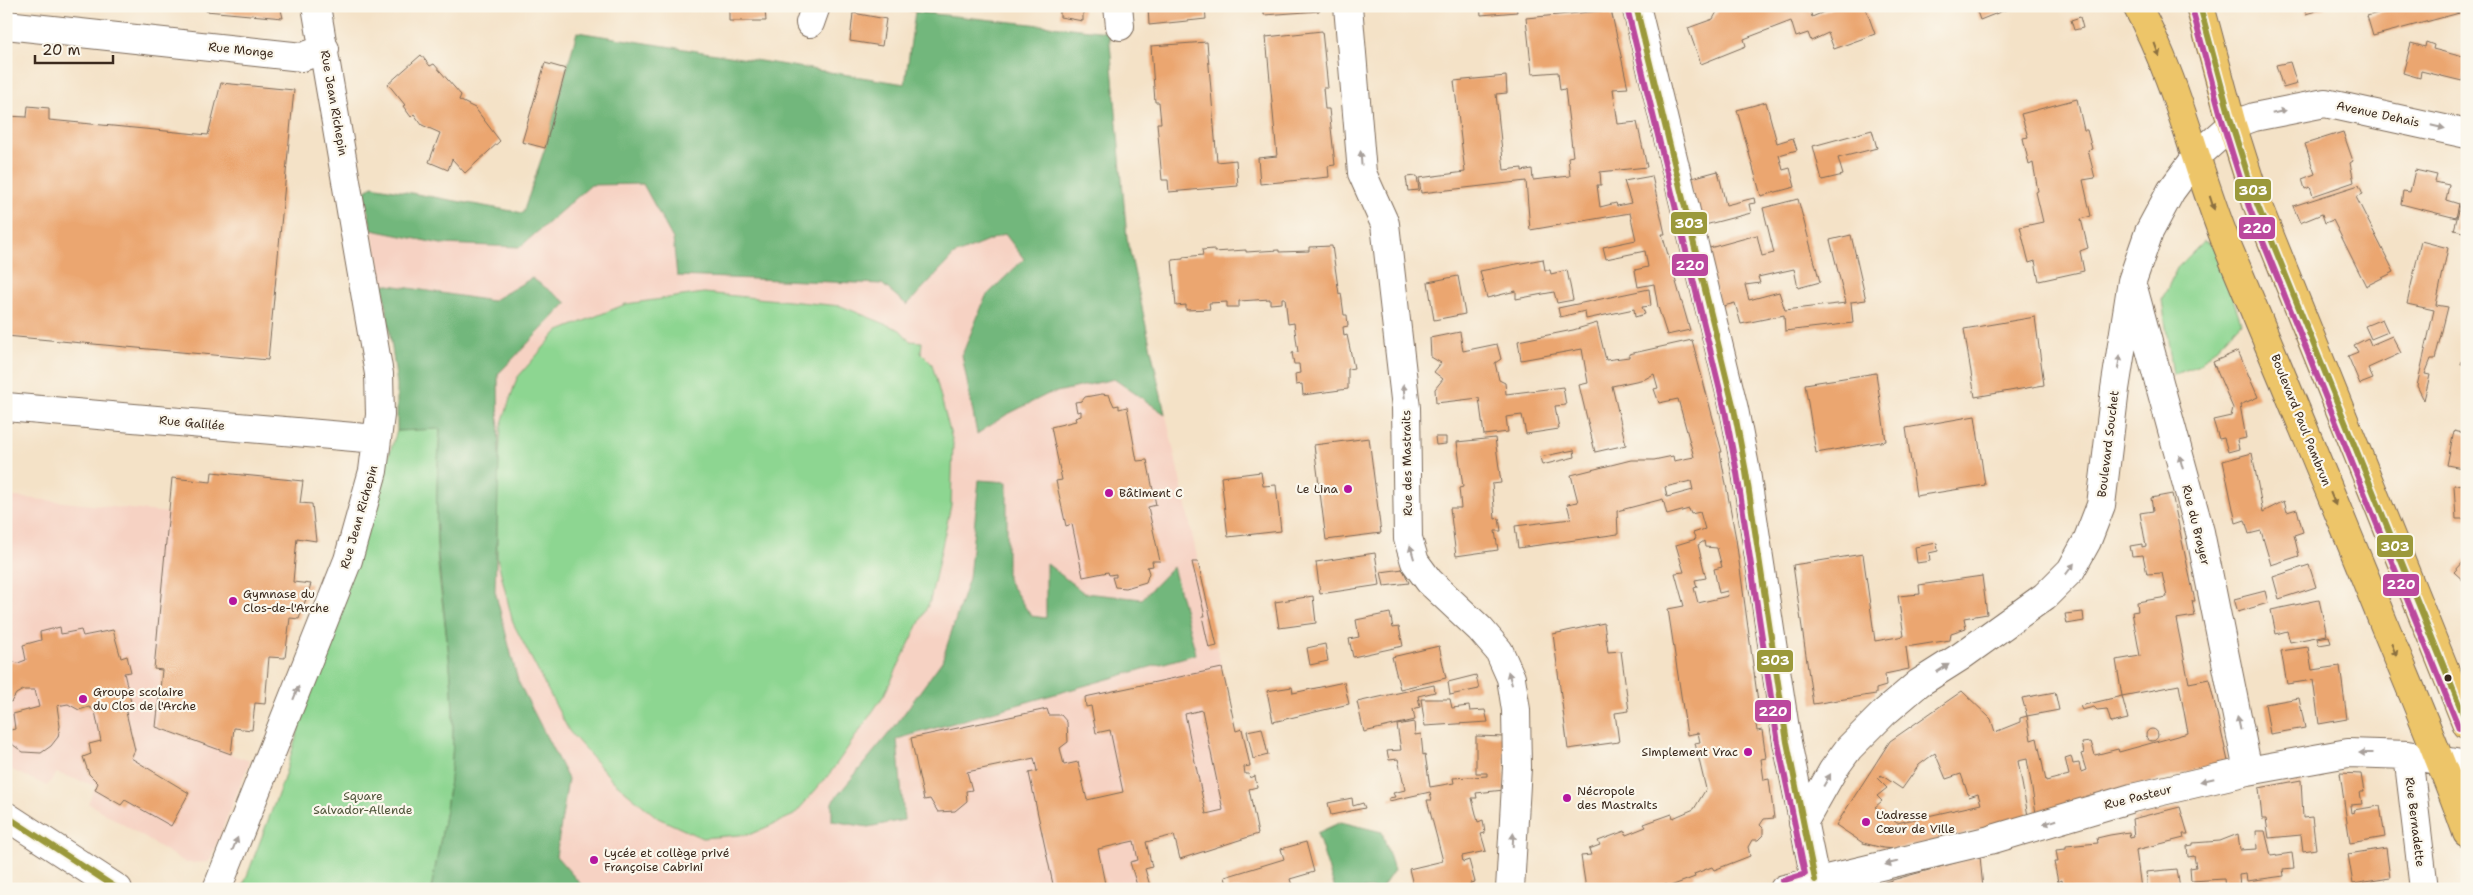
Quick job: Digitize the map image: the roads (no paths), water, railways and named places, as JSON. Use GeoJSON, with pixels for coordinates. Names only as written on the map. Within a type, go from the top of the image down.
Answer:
{"type":"FeatureCollection","features":[{"type":"Feature","properties":{"kind":"main road","name":"Boulevard Paul Pambrun"},"geometry":{"type":"LineString","coordinates":[[2137,6],[2150,30],[2197,156],[2218,224],[2286,382],[2440,761],[2467,834]]}},
{"type":"Feature","properties":{"kind":"main road"},"geometry":{"type":"LineString","coordinates":[[2200,6],[2232,126],[2258,204],[2467,725]]}},
{"type":"Feature","properties":{"kind":"street","name":"Rue Jean Richepin"},"geometry":{"type":"LineString","coordinates":[[217,889],[348,560],[373,471],[380,415],[379,374],[325,49],[316,6]]}},
{"type":"Feature","properties":{"kind":"street","name":"Rue des Mastraits"},"geometry":{"type":"LineString","coordinates":[[1348,6],[1362,174],[1385,224],[1406,408],[1408,539],[1415,562],[1429,581],[1480,629],[1499,651],[1511,678],[1516,710],[1517,767],[1510,889]]}},
{"type":"Feature","properties":{"kind":"street"},"geometry":{"type":"LineString","coordinates":[[1636,6],[1734,409],[1763,576],[1787,742],[1816,885]]}},
{"type":"Feature","properties":{"kind":"street","name":"Rue Monge"},"geometry":{"type":"LineString","coordinates":[[6,25],[302,57],[325,49]]}},
{"type":"Feature","properties":{"kind":"street","name":"Avenue Dehais"},"geometry":{"type":"LineString","coordinates":[[2232,126],[2254,118],[2326,103],[2467,134]]}},
{"type":"Feature","properties":{"kind":"street","name":"Boulevard Souchet"},"geometry":{"type":"LineString","coordinates":[[1803,823],[1833,770],[1849,748],[1885,712],[1919,683],[1960,657],[2045,596],[2071,570],[2087,541],[2101,505],[2114,390],[2132,281],[2149,232],[2171,191],[2197,156],[2232,126]]}},
{"type":"Feature","properties":{"kind":"street","name":"Rue du Brayer"},"geometry":{"type":"LineString","coordinates":[[2132,281],[2200,532],[2248,771]]}},
{"type":"Feature","properties":{"kind":"street","name":"Rue Galilée"},"geometry":{"type":"LineString","coordinates":[[6,406],[377,439]]}},
{"type":"Feature","properties":{"kind":"street","name":"Rue Pasteur"},"geometry":{"type":"LineString","coordinates":[[1784,889],[1816,885],[1990,840],[2132,798],[2248,771],[2348,753],[2408,755],[2467,766]]}},
{"type":"Feature","properties":{"kind":"street","name":"Rue Bernadette"},"geometry":{"type":"LineString","coordinates":[[2408,755],[2424,889]]}},
{"type":"Feature","properties":{"kind":"street"},"geometry":{"type":"LineString","coordinates":[[6,816],[118,889]]}},
{"type":"Feature","properties":{"kind":"place","name":"Le Lina"},"geometry":{"type":"Point","coordinates":[1348,489]}},
{"type":"Feature","properties":{"kind":"place","name":"Bâtiment C"},"geometry":{"type":"Point","coordinates":[1109,493]}},
{"type":"Feature","properties":{"kind":"place","name":"Gymnase du Clos-de-l'Arche"},"geometry":{"type":"Point","coordinates":[233,601]}},
{"type":"Feature","properties":{"kind":"place","name":"Groupe scolaire du Clos de l'Arche"},"geometry":{"type":"Point","coordinates":[83,699]}},
{"type":"Feature","properties":{"kind":"place","name":"Simplement Vrac"},"geometry":{"type":"Point","coordinates":[1748,752]}},
{"type":"Feature","properties":{"kind":"place","name":"Nécropole des Mastraits"},"geometry":{"type":"Point","coordinates":[1567,798]}},
{"type":"Feature","properties":{"kind":"place","name":"L'adresse Cœur de Ville"},"geometry":{"type":"Point","coordinates":[1866,822]}},
{"type":"Feature","properties":{"kind":"place","name":"Lycée et collège privé Françoise Cabrini"},"geometry":{"type":"Point","coordinates":[594,860]}},
{"type":"Feature","properties":{"kind":"park label","name":"Square Salvador-Allende"},"geometry":{"type":"Point","coordinates":[363,803]}}]}
